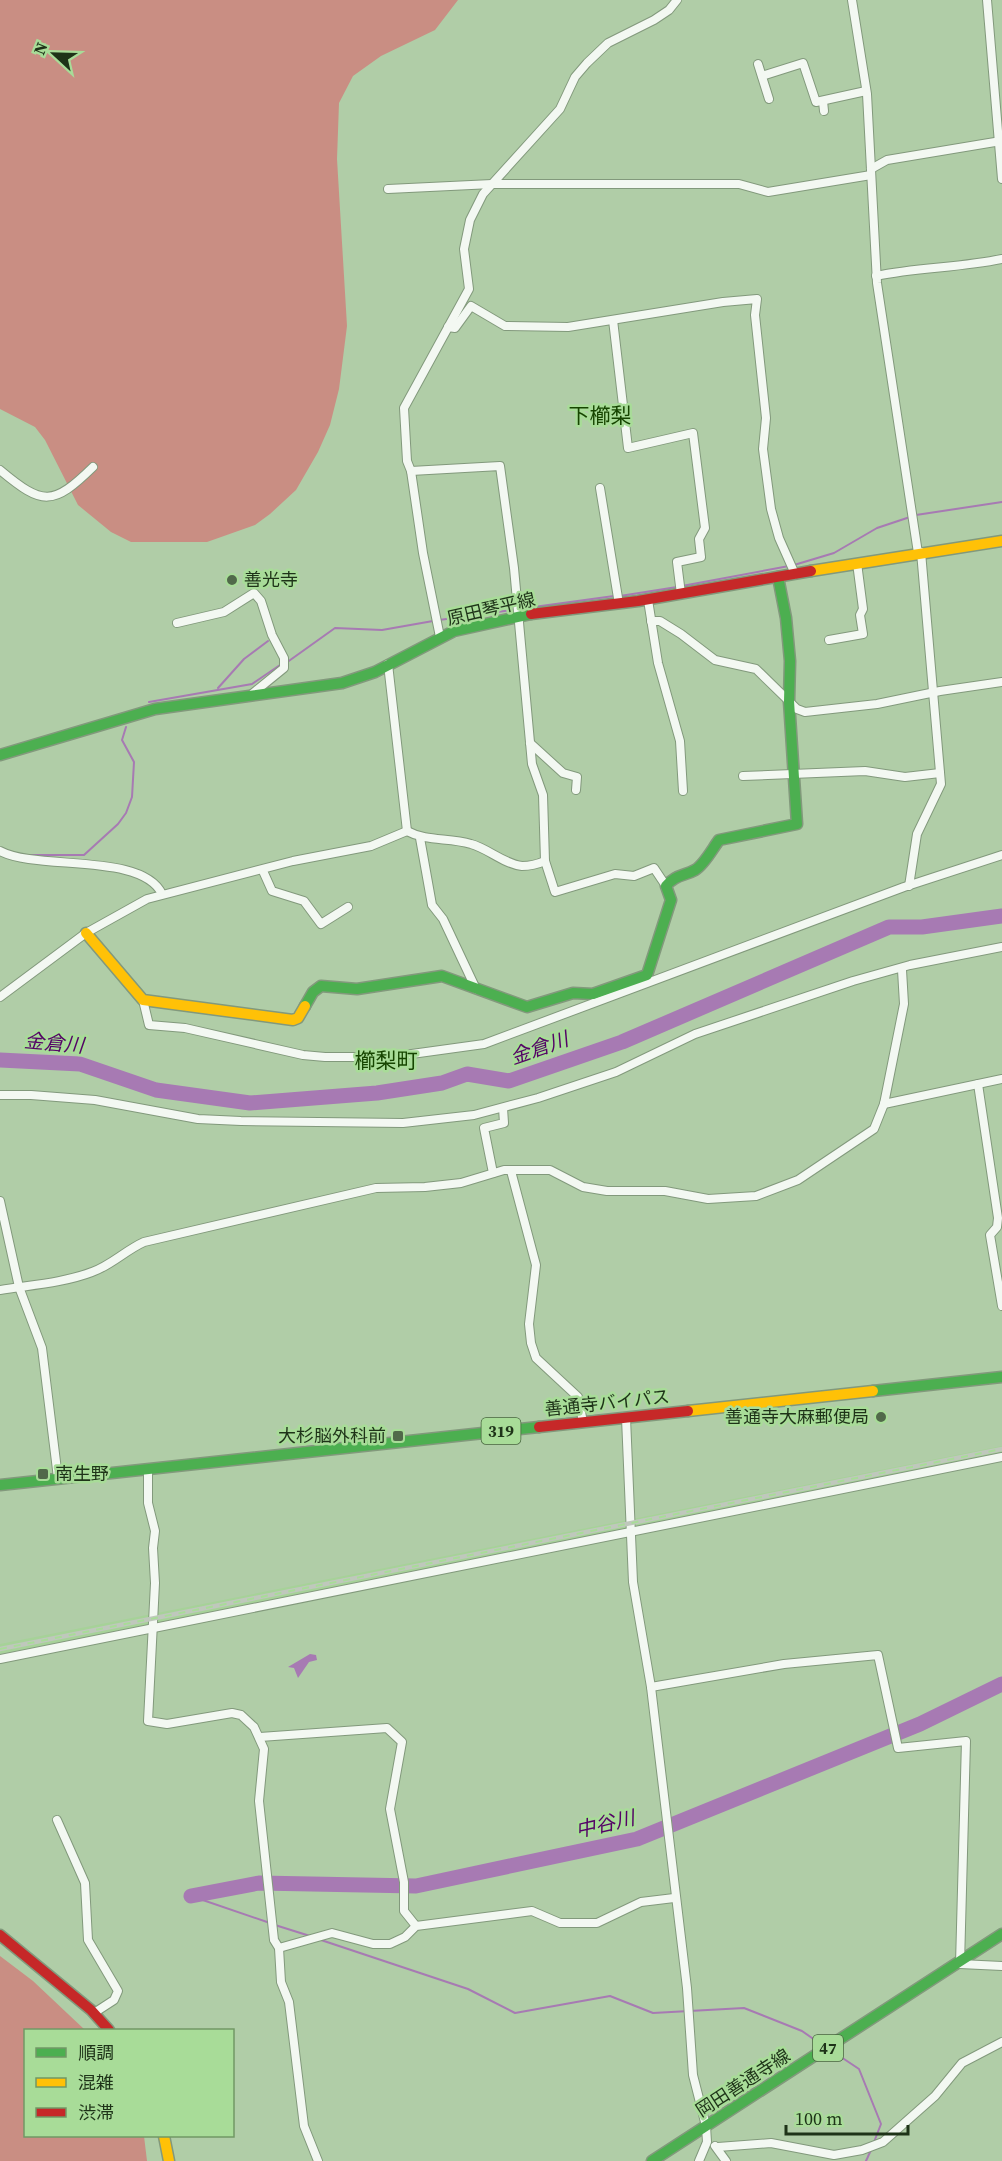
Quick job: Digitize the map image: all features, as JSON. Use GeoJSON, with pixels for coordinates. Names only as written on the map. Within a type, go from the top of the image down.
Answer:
{"type":"FeatureCollection","features":[{"type":"Feature","properties":{"kind":"main road","name":"原田琴平線"},"geometry":{"type":"LineString","coordinates":[[0,755],[155,709],[342,683],[388,664],[454,631],[518,611],[618,598],[648,600],[680,589],[778,577],[792,569],[857,564],[1002,541]]}},
{"type":"Feature","properties":{"kind":"main road"},"geometry":{"type":"LineString","coordinates":[[86,933],[142,1000],[293,1020],[298,1018],[313,992],[321,986],[357,989],[442,976],[520,1006],[573,993],[595,998],[647,975],[671,900],[666,886],[681,873],[696,870],[718,840],[797,824],[789,701],[790,662],[786,618],[778,577]]}},
{"type":"Feature","properties":{"kind":"main road","name":"善通寺バイパス"},"geometry":{"type":"LineString","coordinates":[[0,1485],[1002,1377]]}},
{"type":"Feature","properties":{"kind":"main road","name":"岡田善通寺線"},"geometry":{"type":"LineString","coordinates":[[652,2161],[960,1964],[1002,1934]]}},
{"type":"Feature","properties":{"kind":"main road"},"geometry":{"type":"LineString","coordinates":[[0,1935],[94,2013],[107,2029]]}},
{"type":"Feature","properties":{"kind":"main road"},"geometry":{"type":"LineString","coordinates":[[164,2137],[170,2161]]}},
{"type":"Feature","properties":{"kind":"street"},"geometry":{"type":"LineString","coordinates":[[440,637],[423,553],[411,471],[407,461],[404,408],[469,289],[464,249],[470,219],[492,184],[560,109],[575,77],[587,63],[608,43],[654,20],[677,0]]}},
{"type":"Feature","properties":{"kind":"street"},"geometry":{"type":"LineString","coordinates":[[852,0],[866,91],[876,276],[919,553],[940,773],[939,790],[916,834],[909,886]]}},
{"type":"Feature","properties":{"kind":"street"},"geometry":{"type":"LineString","coordinates":[[987,0],[1002,178]]}},
{"type":"Feature","properties":{"kind":"street"},"geometry":{"type":"LineString","coordinates":[[762,76],[783,74],[803,63],[805,79],[816,102],[866,91]]}},
{"type":"Feature","properties":{"kind":"street"},"geometry":{"type":"LineString","coordinates":[[758,64],[769,99]]}},
{"type":"Feature","properties":{"kind":"street"},"geometry":{"type":"LineString","coordinates":[[823,101],[824,111]]}},
{"type":"Feature","properties":{"kind":"street"},"geometry":{"type":"LineString","coordinates":[[388,189],[492,184],[739,183],[768,192],[871,172],[887,160],[1000,141]]}},
{"type":"Feature","properties":{"kind":"street"},"geometry":{"type":"LineString","coordinates":[[876,276],[906,270],[973,265],[1002,259]]}},
{"type":"Feature","properties":{"kind":"street"},"geometry":{"type":"LineString","coordinates":[[448,327],[455,328],[459,325],[471,306],[504,326],[568,327],[723,302],[757,299],[756,315],[766,418],[763,448],[771,509],[778,538],[792,569]]}},
{"type":"Feature","properties":{"kind":"street"},"geometry":{"type":"LineString","coordinates":[[613,320],[628,448],[693,433],[705,528],[699,538],[701,557],[677,562],[680,589]]}},
{"type":"Feature","properties":{"kind":"street"},"geometry":{"type":"LineString","coordinates":[[411,471],[500,466],[518,611],[532,764],[543,795],[545,861],[555,892],[615,874],[634,876],[654,867],[666,886]]}},
{"type":"Feature","properties":{"kind":"street"},"geometry":{"type":"LineString","coordinates":[[0,470],[27,492],[45,497],[58,496],[71,488],[93,467]]}},
{"type":"Feature","properties":{"kind":"street"},"geometry":{"type":"LineString","coordinates":[[600,488],[601,516],[616,557],[618,598]]}},
{"type":"Feature","properties":{"kind":"street"},"geometry":{"type":"LineString","coordinates":[[829,640],[863,634],[860,615],[863,609],[857,564]]}},
{"type":"Feature","properties":{"kind":"street"},"geometry":{"type":"LineString","coordinates":[[177,623],[224,612],[235,602],[254,593],[261,601],[272,635],[284,658],[284,667],[252,694]]}},
{"type":"Feature","properties":{"kind":"street"},"geometry":{"type":"LineString","coordinates":[[648,600],[658,663],[680,741],[683,791]]}},
{"type":"Feature","properties":{"kind":"street"},"geometry":{"type":"LineString","coordinates":[[651,621],[660,621],[715,660],[756,669],[789,701],[805,712],[877,704],[933,692],[1002,682]]}},
{"type":"Feature","properties":{"kind":"street"},"geometry":{"type":"LineString","coordinates":[[388,664],[407,831]]}},
{"type":"Feature","properties":{"kind":"street"},"geometry":{"type":"LineString","coordinates":[[530,743],[563,773],[577,777],[576,790]]}},
{"type":"Feature","properties":{"kind":"street"},"geometry":{"type":"LineString","coordinates":[[743,776],[865,771],[905,777],[940,773]]}},
{"type":"Feature","properties":{"kind":"street"},"geometry":{"type":"LineString","coordinates":[[407,831],[420,838],[451,839],[474,844],[482,850],[521,866],[545,861]]}},
{"type":"Feature","properties":{"kind":"street"},"geometry":{"type":"LineString","coordinates":[[0,996],[86,933],[147,899],[263,871],[293,861],[370,846],[407,831]]}},
{"type":"Feature","properties":{"kind":"street"},"geometry":{"type":"LineString","coordinates":[[420,838],[432,905],[443,919],[476,989]]}},
{"type":"Feature","properties":{"kind":"street"},"geometry":{"type":"LineString","coordinates":[[0,851],[12,857],[84,863],[141,876],[153,881],[162,894]]}},
{"type":"Feature","properties":{"kind":"street"},"geometry":{"type":"LineString","coordinates":[[142,1000],[149,1025],[185,1028],[303,1055],[367,1058],[484,1044],[595,998],[1002,855]]}},
{"type":"Feature","properties":{"kind":"street"},"geometry":{"type":"LineString","coordinates":[[263,871],[272,891],[304,901],[321,924],[348,906]]}},
{"type":"Feature","properties":{"kind":"street"},"geometry":{"type":"LineString","coordinates":[[0,1095],[95,1100],[198,1119],[279,1123],[403,1123],[474,1115],[616,1072],[695,1034],[882,972],[1002,947]]}},
{"type":"Feature","properties":{"kind":"street"},"geometry":{"type":"LineString","coordinates":[[0,1290],[94,1271],[126,1250],[144,1242],[326,1198],[393,1186],[425,1187],[460,1183],[493,1173],[550,1170],[583,1187],[607,1191],[665,1191],[708,1199],[756,1196],[798,1180],[866,1136],[880,1119],[904,1004],[902,970]]}},
{"type":"Feature","properties":{"kind":"street"},"geometry":{"type":"LineString","coordinates":[[884,1104],[1002,1079]]}},
{"type":"Feature","properties":{"kind":"street"},"geometry":{"type":"LineString","coordinates":[[978,1084],[998,1218],[997,1227],[990,1235],[1002,1306]]}},
{"type":"Feature","properties":{"kind":"street"},"geometry":{"type":"LineString","coordinates":[[493,1173],[484,1128],[504,1123],[503,1108]]}},
{"type":"Feature","properties":{"kind":"street"},"geometry":{"type":"LineString","coordinates":[[511,1171],[536,1265],[529,1324],[531,1343],[536,1358],[578,1397],[583,1422]]}},
{"type":"Feature","properties":{"kind":"street"},"geometry":{"type":"LineString","coordinates":[[0,1201],[4,1240],[42,1348],[58,1478]]}},
{"type":"Feature","properties":{"kind":"street"},"geometry":{"type":"LineString","coordinates":[[626,1418],[630,1532],[635,1592],[651,1687],[674,1898],[687,1988],[693,2075],[706,2126],[707,2142],[699,2161]]}},
{"type":"Feature","properties":{"kind":"street"},"geometry":{"type":"LineString","coordinates":[[0,1659],[1002,1457]]}},
{"type":"Feature","properties":{"kind":"street"},"geometry":{"type":"LineString","coordinates":[[148,1470],[148,1503],[155,1532],[154,1628],[147,1721],[167,1724],[232,1713],[241,1715],[261,1737],[265,1758],[259,1801],[274,1940],[279,1948],[281,1982],[289,2002],[300,2106],[304,2126],[318,2161]]}},
{"type":"Feature","properties":{"kind":"street"},"geometry":{"type":"LineString","coordinates":[[651,1687],[784,1664],[878,1655],[898,1748],[966,1741],[960,1964],[1002,1966]]}},
{"type":"Feature","properties":{"kind":"street"},"geometry":{"type":"LineString","coordinates":[[261,1737],[387,1728],[402,1742],[390,1809],[404,1882],[404,1911],[416,1926]]}},
{"type":"Feature","properties":{"kind":"street"},"geometry":{"type":"LineString","coordinates":[[57,1820],[85,1883],[88,1940],[118,1991],[114,2000],[94,2013]]}},
{"type":"Feature","properties":{"kind":"street"},"geometry":{"type":"LineString","coordinates":[[279,1948],[332,1934],[341,1934],[366,1943],[390,1944],[405,1937],[416,1926],[532,1911],[560,1923],[597,1923],[641,1902],[674,1898]]}},
{"type":"Feature","properties":{"kind":"street"},"geometry":{"type":"LineString","coordinates":[[707,2142],[718,2147],[771,2144],[834,2155],[862,2150],[883,2142],[935,2096],[962,2063],[1002,2042]]}},
{"type":"Feature","properties":{"kind":"street"},"geometry":{"type":"LineString","coordinates":[[718,2147],[726,2161]]}},
{"type":"Feature","properties":{"kind":"shaded area"},"geometry":{"type":"Polygon","coordinates":[[[0,0],[458,0],[435,30],[381,56],[353,76],[339,103],[337,159],[347,326],[339,389],[330,425],[318,452],[296,490],[255,525],[207,542],[131,542],[111,532],[78,505],[45,440],[35,427],[0,409],[0,0]]]}},
{"type":"Feature","properties":{"kind":"shaded area"},"geometry":{"type":"Polygon","coordinates":[[[1002,1446],[1002,1453],[0,1654],[0,1644],[1002,1446]]]}},
{"type":"Feature","properties":{"kind":"shaded area"},"geometry":{"type":"Polygon","coordinates":[[[310,1654],[316,1655],[317,1660],[309,1662],[298,1678],[294,1668],[288,1667],[310,1654]]]}},
{"type":"Feature","properties":{"kind":"shaded area"},"geometry":{"type":"Polygon","coordinates":[[[0,1956],[33,1981],[84,2029],[24,2029],[24,2137],[144,2137],[147,2161],[0,2161],[0,1956]]]}},
{"type":"Feature","properties":{"kind":"waterway"},"geometry":{"type":"LineString","coordinates":[[916,515],[1002,502]]}},
{"type":"Feature","properties":{"kind":"waterway"},"geometry":{"type":"LineString","coordinates":[[794,565],[834,553],[877,528],[910,517]]}},
{"type":"Feature","properties":{"kind":"waterway"},"geometry":{"type":"LineString","coordinates":[[682,586],[789,566]]}},
{"type":"Feature","properties":{"kind":"waterway"},"geometry":{"type":"LineString","coordinates":[[620,596],[677,587]]}},
{"type":"Feature","properties":{"kind":"waterway"},"geometry":{"type":"LineString","coordinates":[[439,620],[614,596]]}},
{"type":"Feature","properties":{"kind":"waterway"},"geometry":{"type":"LineString","coordinates":[[286,663],[335,628],[382,630],[433,621]]}},
{"type":"Feature","properties":{"kind":"waterway"},"geometry":{"type":"LineString","coordinates":[[218,688],[244,659],[268,641]]}},
{"type":"Feature","properties":{"kind":"waterway"},"geometry":{"type":"LineString","coordinates":[[149,702],[252,684],[280,665]]}},
{"type":"Feature","properties":{"kind":"waterway"},"geometry":{"type":"LineString","coordinates":[[29,855],[84,855],[118,824],[126,813],[132,797],[134,762],[122,740],[126,727]]}},
{"type":"Feature","properties":{"kind":"waterway","name":"金倉川"},"geometry":{"type":"LineString","coordinates":[[0,1060],[80,1064],[156,1090],[250,1103],[377,1093],[442,1083],[467,1074],[509,1081],[622,1042],[889,927],[922,927],[1002,916]]}},
{"type":"Feature","properties":{"kind":"waterway","name":"中谷川"},"geometry":{"type":"LineString","coordinates":[[191,1896],[259,1883],[416,1886],[637,1839],[920,1724],[1002,1684]]}},
{"type":"Feature","properties":{"kind":"waterway"},"geometry":{"type":"LineString","coordinates":[[191,1896],[270,1923]]}},
{"type":"Feature","properties":{"kind":"waterway"},"geometry":{"type":"LineString","coordinates":[[275,1925],[310,1936]]}},
{"type":"Feature","properties":{"kind":"waterway"},"geometry":{"type":"LineString","coordinates":[[321,1940],[468,1989],[515,2013],[610,1996],[653,2013],[744,2008],[802,2031],[822,2045]]}},
{"type":"Feature","properties":{"kind":"waterway"},"geometry":{"type":"LineString","coordinates":[[832,2051],[859,2069],[881,2124],[874,2142]]}},
{"type":"Feature","properties":{"kind":"waterway"},"geometry":{"type":"LineString","coordinates":[[866,2161],[871,2150]]}},
{"type":"Feature","properties":{"kind":"railway"},"geometry":{"type":"LineString","coordinates":[[0,1649],[1002,1449]]}},
{"type":"Feature","properties":{"kind":"traffic: fast"},"geometry":{"type":"LineString","coordinates":[[305,1006],[313,992],[321,986],[357,989],[442,976],[527,1007],[573,993],[593,994],[647,975],[671,900],[666,886],[669,882],[698,868],[719,840],[797,824],[789,701],[790,661],[786,618],[778,577]]}},
{"type":"Feature","properties":{"kind":"traffic: fast"},"geometry":{"type":"LineString","coordinates":[[0,755],[155,709],[342,683],[375,672],[454,631],[531,614]]}},
{"type":"Feature","properties":{"kind":"traffic: fast"},"geometry":{"type":"LineString","coordinates":[[873,1391],[1002,1377]]}},
{"type":"Feature","properties":{"kind":"traffic: fast"},"geometry":{"type":"LineString","coordinates":[[0,1485],[539,1427]]}},
{"type":"Feature","properties":{"kind":"traffic: fast"},"geometry":{"type":"LineString","coordinates":[[652,2161],[1002,1934]]}},
{"type":"Feature","properties":{"kind":"traffic: slow"},"geometry":{"type":"LineString","coordinates":[[811,571],[1002,541]]}},
{"type":"Feature","properties":{"kind":"traffic: slow"},"geometry":{"type":"LineString","coordinates":[[86,933],[143,1000],[293,1020],[298,1018],[305,1006]]}},
{"type":"Feature","properties":{"kind":"traffic: slow"},"geometry":{"type":"LineString","coordinates":[[688,1411],[873,1391]]}},
{"type":"Feature","properties":{"kind":"traffic: slow"},"geometry":{"type":"LineString","coordinates":[[164,2137],[169,2161]]}},
{"type":"Feature","properties":{"kind":"traffic: jam"},"geometry":{"type":"LineString","coordinates":[[531,614],[638,601],[811,571]]}},
{"type":"Feature","properties":{"kind":"traffic: jam"},"geometry":{"type":"LineString","coordinates":[[539,1427],[688,1411]]}},
{"type":"Feature","properties":{"kind":"traffic: jam"},"geometry":{"type":"LineString","coordinates":[[0,1935],[91,2010],[108,2029]]}},
{"type":"Feature","properties":{"kind":"place","name":"善光寺"},"geometry":{"type":"Point","coordinates":[232,580]}},
{"type":"Feature","properties":{"kind":"place","name":"善通寺大麻郵便局"},"geometry":{"type":"Point","coordinates":[881,1417]}},
{"type":"Feature","properties":{"kind":"place","name":"大杉脳外科前"},"geometry":{"type":"Point","coordinates":[398,1436]}},
{"type":"Feature","properties":{"kind":"place","name":"南生野"},"geometry":{"type":"Point","coordinates":[43,1474]}},
{"type":"Feature","properties":{"kind":"district","name":"下櫛梨"},"geometry":{"type":"Point","coordinates":[600,416]}},
{"type":"Feature","properties":{"kind":"district","name":"櫛梨町"},"geometry":{"type":"Point","coordinates":[386,1061]}}]}
